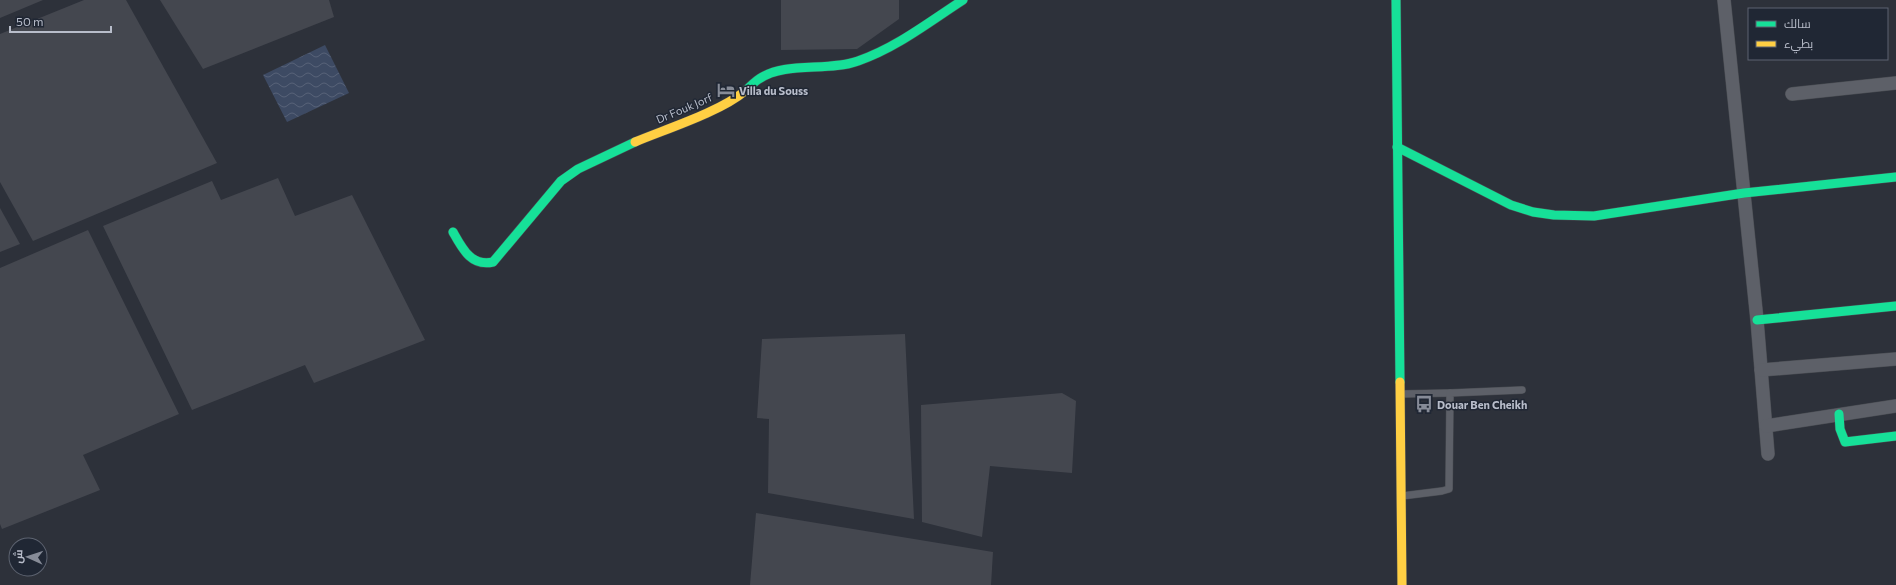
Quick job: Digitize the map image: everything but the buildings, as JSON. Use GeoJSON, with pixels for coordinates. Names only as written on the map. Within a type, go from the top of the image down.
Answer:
{"type":"FeatureCollection","features":[{"type":"Feature","properties":{"kind":"street","name":"Dr Fouk Jorf"},"geometry":{"type":"LineString","coordinates":[[453,232],[463,249],[475,262],[485,264],[493,262],[562,181],[578,169],[634,142],[717,108],[738,97],[759,79],[769,74],[786,70],[838,66],[856,62],[872,56],[890,47],[963,0]]}},
{"type":"Feature","properties":{"kind":"street"},"geometry":{"type":"LineString","coordinates":[[1396,0],[1402,585]]}},
{"type":"Feature","properties":{"kind":"street"},"geometry":{"type":"LineString","coordinates":[[1724,0],[1757,320],[1768,454]]}},
{"type":"Feature","properties":{"kind":"street"},"geometry":{"type":"LineString","coordinates":[[1792,94],[1896,83]]}},
{"type":"Feature","properties":{"kind":"street"},"geometry":{"type":"LineString","coordinates":[[1397,147],[1511,205],[1533,212],[1554,215],[1594,216],[1744,193],[1896,177]]}},
{"type":"Feature","properties":{"kind":"street"},"geometry":{"type":"LineString","coordinates":[[1757,320],[1896,306]]}},
{"type":"Feature","properties":{"kind":"street"},"geometry":{"type":"LineString","coordinates":[[1761,370],[1896,359]]}},
{"type":"Feature","properties":{"kind":"street"},"geometry":{"type":"LineString","coordinates":[[1766,426],[1896,406]]}},
{"type":"Feature","properties":{"kind":"street"},"geometry":{"type":"LineString","coordinates":[[1839,414],[1840,429],[1845,442],[1896,436]]}},
{"type":"Feature","properties":{"kind":"lane"},"geometry":{"type":"LineString","coordinates":[[1400,394],[1522,390]]}},
{"type":"Feature","properties":{"kind":"lane"},"geometry":{"type":"LineString","coordinates":[[1401,496],[1449,489],[1450,393]]}},
{"type":"Feature","properties":{"kind":"water"},"geometry":{"type":"Polygon","coordinates":[[[325,45],[349,93],[287,122],[263,75],[325,45]]]}},
{"type":"Feature","properties":{"kind":"traffic: fast"},"geometry":{"type":"LineString","coordinates":[[745,91],[759,79],[781,70],[834,66],[858,61],[872,56],[899,42],[963,0]]}},
{"type":"Feature","properties":{"kind":"traffic: fast"},"geometry":{"type":"LineString","coordinates":[[1396,0],[1400,382]]}},
{"type":"Feature","properties":{"kind":"traffic: fast"},"geometry":{"type":"LineString","coordinates":[[453,232],[464,250],[473,259],[485,263],[493,262],[561,181],[578,169],[635,142]]}},
{"type":"Feature","properties":{"kind":"traffic: fast"},"geometry":{"type":"LineString","coordinates":[[1397,147],[1511,205],[1533,212],[1554,215],[1594,216],[1744,193],[1896,177]]}},
{"type":"Feature","properties":{"kind":"traffic: fast"},"geometry":{"type":"LineString","coordinates":[[1757,320],[1896,306]]}},
{"type":"Feature","properties":{"kind":"traffic: fast"},"geometry":{"type":"LineString","coordinates":[[1839,414],[1840,429],[1845,442],[1896,436]]}},
{"type":"Feature","properties":{"kind":"traffic: slow"},"geometry":{"type":"LineString","coordinates":[[635,142],[692,120],[722,106],[745,91]]}},
{"type":"Feature","properties":{"kind":"traffic: slow"},"geometry":{"type":"LineString","coordinates":[[1400,382],[1402,585]]}},
{"type":"Feature","properties":{"kind":"place","name":"Villa du Souss"},"geometry":{"type":"Point","coordinates":[726,90]}},
{"type":"Feature","properties":{"kind":"place","name":"Douar Ben Cheikh"},"geometry":{"type":"Point","coordinates":[1424,404]}}]}
